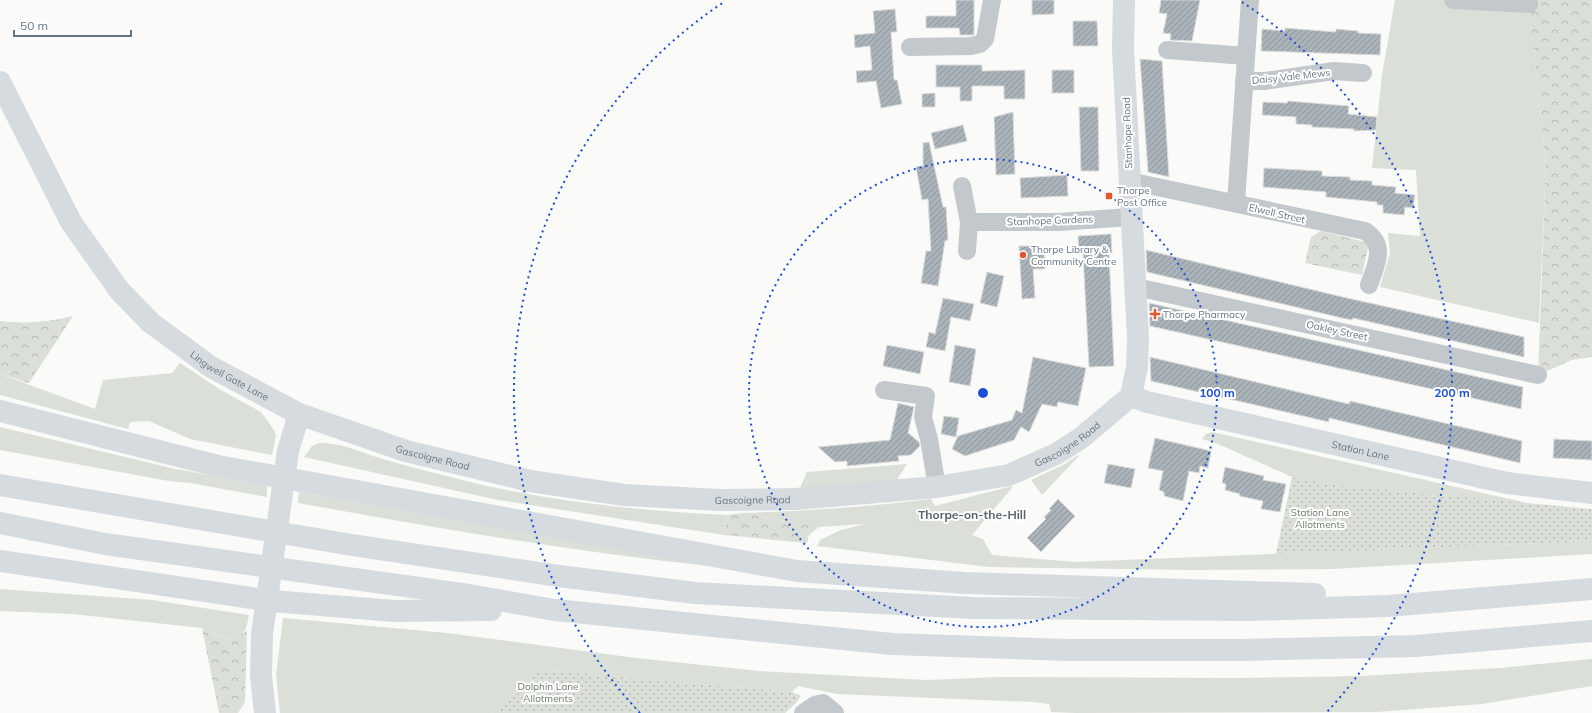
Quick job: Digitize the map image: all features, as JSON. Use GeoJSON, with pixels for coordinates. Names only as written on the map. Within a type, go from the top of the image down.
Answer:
{"type":"FeatureCollection","features":[{"type":"Feature","properties":{"kind":"main road","name":"Stanhope Road"},"geometry":{"type":"LineString","coordinates":[[1124,0],[1123,49],[1130,217],[1136,286],[1138,338],[1137,367],[1131,396]]}},
{"type":"Feature","properties":{"kind":"main road","name":"Lingwell Gate Lane"},"geometry":{"type":"LineString","coordinates":[[0,82],[71,222],[119,290],[151,323],[211,367],[299,414]]}},
{"type":"Feature","properties":{"kind":"main road","name":"Gascoigne Road"},"geometry":{"type":"LineString","coordinates":[[299,414],[406,451],[530,481],[624,495],[720,500],[795,499],[937,487],[1009,475],[1056,454],[1081,438],[1131,396]]}},
{"type":"Feature","properties":{"kind":"main road","name":"Station Lane"},"geometry":{"type":"LineString","coordinates":[[1131,396],[1147,402],[1507,483],[1592,493]]}},
{"type":"Feature","properties":{"kind":"main road"},"geometry":{"type":"LineString","coordinates":[[0,411],[218,466],[797,571],[965,583],[1256,593],[1524,595]]}},
{"type":"Feature","properties":{"kind":"main road"},"geometry":{"type":"LineString","coordinates":[[265,713],[261,676],[262,634],[288,451],[299,414]]}},
{"type":"Feature","properties":{"kind":"main road"},"geometry":{"type":"LineString","coordinates":[[4,485],[360,546],[559,576],[695,593],[973,608],[1250,610],[1388,606],[1592,589]]}},
{"type":"Feature","properties":{"kind":"main road"},"geometry":{"type":"LineString","coordinates":[[0,523],[105,544],[469,595],[555,610],[892,644],[1068,650],[1241,650],[1416,646],[1592,631]]}},
{"type":"Feature","properties":{"kind":"main road"},"geometry":{"type":"LineString","coordinates":[[0,537],[105,544]]}},
{"type":"Feature","properties":{"kind":"main road"},"geometry":{"type":"LineString","coordinates":[[0,561],[272,601],[394,610],[555,610]]}},
{"type":"Feature","properties":{"kind":"street"},"geometry":{"type":"LineString","coordinates":[[910,47],[971,46],[980,44],[985,38],[992,0]]}},
{"type":"Feature","properties":{"kind":"street"},"geometry":{"type":"LineString","coordinates":[[1236,204],[1250,0]]}},
{"type":"Feature","properties":{"kind":"street"},"geometry":{"type":"LineString","coordinates":[[1453,0],[1529,4]]}},
{"type":"Feature","properties":{"kind":"street"},"geometry":{"type":"LineString","coordinates":[[1167,50],[1246,56]]}},
{"type":"Feature","properties":{"kind":"street","name":"Daisy Vale Mews"},"geometry":{"type":"LineString","coordinates":[[1244,81],[1265,81],[1334,71],[1363,73]]}},
{"type":"Feature","properties":{"kind":"street","name":"Elwell Street"},"geometry":{"type":"LineString","coordinates":[[1129,181],[1365,231],[1375,237],[1379,247],[1376,265],[1369,285]]}},
{"type":"Feature","properties":{"kind":"street"},"geometry":{"type":"LineString","coordinates":[[962,186],[969,222],[967,251]]}},
{"type":"Feature","properties":{"kind":"street","name":"Stanhope Gardens"},"geometry":{"type":"LineString","coordinates":[[969,222],[1059,222],[1130,217]]}},
{"type":"Feature","properties":{"kind":"street","name":"Oakley Street"},"geometry":{"type":"LineString","coordinates":[[1136,286],[1538,375]]}},
{"type":"Feature","properties":{"kind":"street"},"geometry":{"type":"LineString","coordinates":[[884,390],[926,396],[923,417],[929,439],[937,487]]}},
{"type":"Feature","properties":{"kind":"street"},"geometry":{"type":"LineString","coordinates":[[803,713],[815,705],[829,708]]}},
{"type":"Feature","properties":{"kind":"green space"},"geometry":{"type":"Polygon","coordinates":[[[1395,0],[1453,0],[1529,4],[1546,165],[1539,323],[1380,287],[1390,253],[1388,233],[1420,236],[1416,170],[1372,168],[1382,75],[1395,0]]]}},
{"type":"Feature","properties":{"kind":"green space"},"geometry":{"type":"Polygon","coordinates":[[[1533,0],[1592,0],[1592,357],[1572,360],[1538,375],[1546,165],[1529,4],[1533,0]]]}},
{"type":"Feature","properties":{"kind":"green space"},"geometry":{"type":"Polygon","coordinates":[[[1321,231],[1369,243],[1362,275],[1305,263],[1311,237],[1321,231]]]}},
{"type":"Feature","properties":{"kind":"green space"},"geometry":{"type":"Polygon","coordinates":[[[73,316],[29,383],[0,374],[0,321],[37,322],[73,316]]]}},
{"type":"Feature","properties":{"kind":"green space"},"geometry":{"type":"Polygon","coordinates":[[[180,363],[221,390],[261,412],[274,430],[276,436],[272,455],[190,439],[149,421],[130,422],[128,429],[0,395],[0,374],[95,409],[103,380],[172,373],[180,363]]]}},
{"type":"Feature","properties":{"kind":"green space"},"geometry":{"type":"Polygon","coordinates":[[[0,427],[171,468],[267,486],[267,497],[190,483],[169,481],[0,450],[0,427]]]}},
{"type":"Feature","properties":{"kind":"green space"},"geometry":{"type":"Polygon","coordinates":[[[1212,432],[1531,504],[1342,486],[1292,477],[1218,444],[1202,439],[1206,434],[1212,432]]]}},
{"type":"Feature","properties":{"kind":"green space"},"geometry":{"type":"Polygon","coordinates":[[[319,443],[344,446],[383,459],[505,490],[599,505],[727,515],[724,535],[498,500],[304,457],[312,446],[319,443]]]}},
{"type":"Feature","properties":{"kind":"green space"},"geometry":{"type":"Polygon","coordinates":[[[1078,455],[1079,456],[1042,495],[1031,480],[1065,464],[1078,455]]]}},
{"type":"Feature","properties":{"kind":"green space"},"geometry":{"type":"Polygon","coordinates":[[[907,464],[896,481],[800,488],[807,472],[907,464]]]}},
{"type":"Feature","properties":{"kind":"green space","name":"Station Lane Allotments"},"geometry":{"type":"Polygon","coordinates":[[[1292,477],[1342,486],[1592,509],[1592,541],[1276,554],[1292,477]]]}},
{"type":"Feature","properties":{"kind":"green space"},"geometry":{"type":"Polygon","coordinates":[[[1012,486],[1012,488],[972,535],[983,539],[992,555],[1075,562],[1592,541],[1592,554],[1333,569],[1194,570],[989,567],[817,546],[820,540],[841,530],[865,524],[819,527],[743,513],[837,508],[931,499],[935,506],[1012,486]]]}},
{"type":"Feature","properties":{"kind":"green space"},"geometry":{"type":"Polygon","coordinates":[[[299,492],[719,567],[613,555],[456,531],[298,503],[299,492]]]}},
{"type":"Feature","properties":{"kind":"green space"},"geometry":{"type":"Polygon","coordinates":[[[743,513],[819,527],[809,535],[807,543],[724,535],[727,515],[743,513]]]}},
{"type":"Feature","properties":{"kind":"green space"},"geometry":{"type":"Polygon","coordinates":[[[0,589],[152,600],[249,615],[247,626],[243,633],[233,639],[219,636],[202,628],[72,614],[0,611],[0,589]]]}},
{"type":"Feature","properties":{"kind":"green space"},"geometry":{"type":"Polygon","coordinates":[[[283,618],[447,633],[636,658],[759,671],[927,680],[1000,677],[1233,678],[1361,676],[1499,668],[1592,659],[1592,686],[1482,704],[1376,712],[1076,713],[1051,712],[1049,704],[1033,702],[837,694],[798,686],[792,692],[540,670],[492,713],[280,713],[276,675],[283,618]]]}},
{"type":"Feature","properties":{"kind":"green space"},"geometry":{"type":"Polygon","coordinates":[[[202,628],[231,639],[242,635],[247,630],[245,702],[238,713],[219,713],[202,628]]]}},
{"type":"Feature","properties":{"kind":"green space","name":"Dolphin Lane Allotments"},"geometry":{"type":"Polygon","coordinates":[[[540,670],[792,692],[801,696],[785,713],[492,713],[540,670]]]}},
{"type":"Feature","properties":{"kind":"building"},"geometry":{"type":"Polygon","coordinates":[[[956,0],[974,0],[974,35],[960,35],[959,28],[926,28],[926,16],[956,16],[956,0]]]}},
{"type":"Feature","properties":{"kind":"building"},"geometry":{"type":"Polygon","coordinates":[[[1032,0],[1054,0],[1054,14],[1032,15],[1032,0]]]}},
{"type":"Feature","properties":{"kind":"building"},"geometry":{"type":"Polygon","coordinates":[[[1161,0],[1200,0],[1192,41],[1170,40],[1171,34],[1163,33],[1167,14],[1159,13],[1161,0]]]}},
{"type":"Feature","properties":{"kind":"building"},"geometry":{"type":"Polygon","coordinates":[[[895,9],[897,32],[891,32],[894,80],[897,80],[902,104],[881,108],[876,81],[857,83],[856,71],[872,70],[870,46],[855,48],[854,35],[875,33],[873,11],[895,9]]]}},
{"type":"Feature","properties":{"kind":"building"},"geometry":{"type":"Polygon","coordinates":[[[1073,21],[1097,21],[1098,46],[1073,46],[1073,21]]]}},
{"type":"Feature","properties":{"kind":"building"},"geometry":{"type":"Polygon","coordinates":[[[1285,28],[1336,32],[1336,29],[1358,31],[1358,33],[1381,34],[1380,55],[1261,51],[1262,29],[1285,31],[1285,28]]]}},
{"type":"Feature","properties":{"kind":"building"},"geometry":{"type":"Polygon","coordinates":[[[1140,59],[1162,61],[1169,177],[1148,172],[1140,59]]]}},
{"type":"Feature","properties":{"kind":"building"},"geometry":{"type":"Polygon","coordinates":[[[936,65],[982,65],[982,71],[1025,70],[1025,99],[1004,99],[1004,86],[972,86],[972,101],[960,101],[960,87],[936,87],[936,65]]]}},
{"type":"Feature","properties":{"kind":"building"},"geometry":{"type":"Polygon","coordinates":[[[1052,70],[1074,70],[1074,93],[1052,93],[1052,70]]]}},
{"type":"Feature","properties":{"kind":"building"},"geometry":{"type":"Polygon","coordinates":[[[935,93],[935,107],[922,107],[922,94],[935,93]]]}},
{"type":"Feature","properties":{"kind":"building"},"geometry":{"type":"Polygon","coordinates":[[[1288,101],[1349,106],[1348,114],[1377,117],[1376,130],[1354,131],[1354,129],[1312,127],[1312,125],[1296,124],[1296,117],[1262,115],[1263,102],[1287,103],[1288,101]]]}},
{"type":"Feature","properties":{"kind":"building"},"geometry":{"type":"Polygon","coordinates":[[[1079,107],[1098,107],[1099,171],[1081,171],[1079,107]]]}},
{"type":"Feature","properties":{"kind":"building"},"geometry":{"type":"Polygon","coordinates":[[[1013,112],[1015,174],[996,175],[994,117],[1013,112]]]}},
{"type":"Feature","properties":{"kind":"building"},"geometry":{"type":"Polygon","coordinates":[[[963,125],[967,141],[935,149],[931,133],[963,125]]]}},
{"type":"Feature","properties":{"kind":"building"},"geometry":{"type":"Polygon","coordinates":[[[929,142],[943,207],[946,207],[948,240],[945,241],[938,286],[921,283],[926,251],[931,251],[928,199],[922,200],[916,167],[923,166],[923,143],[929,142]]]}},
{"type":"Feature","properties":{"kind":"building"},"geometry":{"type":"Polygon","coordinates":[[[1264,168],[1322,171],[1322,176],[1350,177],[1350,180],[1372,181],[1372,185],[1396,187],[1395,193],[1415,195],[1413,208],[1405,207],[1404,215],[1383,213],[1383,205],[1377,205],[1377,202],[1326,197],[1326,192],[1263,187],[1264,168]]]}},
{"type":"Feature","properties":{"kind":"building"},"geometry":{"type":"Polygon","coordinates":[[[1067,175],[1068,196],[1021,198],[1020,178],[1067,175]]]}},
{"type":"Feature","properties":{"kind":"building"},"geometry":{"type":"Polygon","coordinates":[[[1111,234],[1112,253],[1109,253],[1114,366],[1089,367],[1083,254],[1079,254],[1078,236],[1111,234]]]}},
{"type":"Feature","properties":{"kind":"building"},"geometry":{"type":"Polygon","coordinates":[[[1019,246],[1038,246],[1038,251],[1044,250],[1045,269],[1033,269],[1035,298],[1022,299],[1019,246]]]}},
{"type":"Feature","properties":{"kind":"building"},"geometry":{"type":"Polygon","coordinates":[[[1146,250],[1347,298],[1524,337],[1524,357],[1353,318],[1352,320],[1342,318],[1147,272],[1146,250]]]}},
{"type":"Feature","properties":{"kind":"building"},"geometry":{"type":"Polygon","coordinates":[[[987,272],[1004,276],[997,307],[980,303],[987,272]]]}},
{"type":"Feature","properties":{"kind":"building"},"geometry":{"type":"Polygon","coordinates":[[[943,298],[974,304],[970,321],[951,317],[945,351],[926,347],[929,332],[935,334],[943,298]]]}},
{"type":"Feature","properties":{"kind":"building"},"geometry":{"type":"Polygon","coordinates":[[[1149,303],[1523,387],[1521,409],[1150,326],[1149,303]]]}},
{"type":"Feature","properties":{"kind":"building"},"geometry":{"type":"Polygon","coordinates":[[[887,345],[924,352],[920,374],[883,366],[887,345]]]}},
{"type":"Feature","properties":{"kind":"building"},"geometry":{"type":"Polygon","coordinates":[[[955,345],[976,349],[970,386],[949,382],[955,345]]]}},
{"type":"Feature","properties":{"kind":"building"},"geometry":{"type":"Polygon","coordinates":[[[1033,357],[1086,368],[1078,406],[1058,402],[1057,407],[1042,404],[1029,432],[1021,427],[1014,440],[965,456],[952,449],[958,436],[1012,420],[1016,410],[1022,413],[1033,357]]]}},
{"type":"Feature","properties":{"kind":"building"},"geometry":{"type":"Polygon","coordinates":[[[1150,357],[1349,404],[1350,401],[1522,441],[1520,463],[1329,418],[1329,422],[1151,381],[1150,357]]]}},
{"type":"Feature","properties":{"kind":"building"},"geometry":{"type":"Polygon","coordinates":[[[898,403],[914,407],[908,433],[919,442],[920,446],[911,455],[898,456],[899,461],[847,466],[847,461],[835,462],[818,447],[890,440],[898,403]]]}},
{"type":"Feature","properties":{"kind":"building"},"geometry":{"type":"Polygon","coordinates":[[[944,416],[959,418],[956,437],[941,434],[944,416]]]}},
{"type":"Feature","properties":{"kind":"building"},"geometry":{"type":"Polygon","coordinates":[[[1155,438],[1211,451],[1208,468],[1200,466],[1199,473],[1189,471],[1183,501],[1164,496],[1164,492],[1159,490],[1163,471],[1148,468],[1155,438]]]}},
{"type":"Feature","properties":{"kind":"building"},"geometry":{"type":"Polygon","coordinates":[[[1554,439],[1592,441],[1592,460],[1553,458],[1554,439]]]}},
{"type":"Feature","properties":{"kind":"building"},"geometry":{"type":"Polygon","coordinates":[[[1108,464],[1135,469],[1131,488],[1104,483],[1108,464]]]}},
{"type":"Feature","properties":{"kind":"building"},"geometry":{"type":"Polygon","coordinates":[[[1225,467],[1264,476],[1263,480],[1286,484],[1280,512],[1261,509],[1263,501],[1239,496],[1240,494],[1225,490],[1226,484],[1222,483],[1225,467]]]}},
{"type":"Feature","properties":{"kind":"building"},"geometry":{"type":"Polygon","coordinates":[[[1058,499],[1075,516],[1041,552],[1027,538],[1046,519],[1044,517],[1051,510],[1049,509],[1058,499]]]}},
{"type":"Feature","properties":{"kind":"place","name":"Thorpe Post Office"},"geometry":{"type":"Point","coordinates":[1109,196]}},
{"type":"Feature","properties":{"kind":"place","name":"Thorpe Library & Community Centre"},"geometry":{"type":"Point","coordinates":[1023,255]}},
{"type":"Feature","properties":{"kind":"place","name":"Thorpe Pharmacy"},"geometry":{"type":"Point","coordinates":[1155,314]}},
{"type":"Feature","properties":{"kind":"district","name":"Thorpe-on-the-Hill"},"geometry":{"type":"Point","coordinates":[972,515]}}]}
